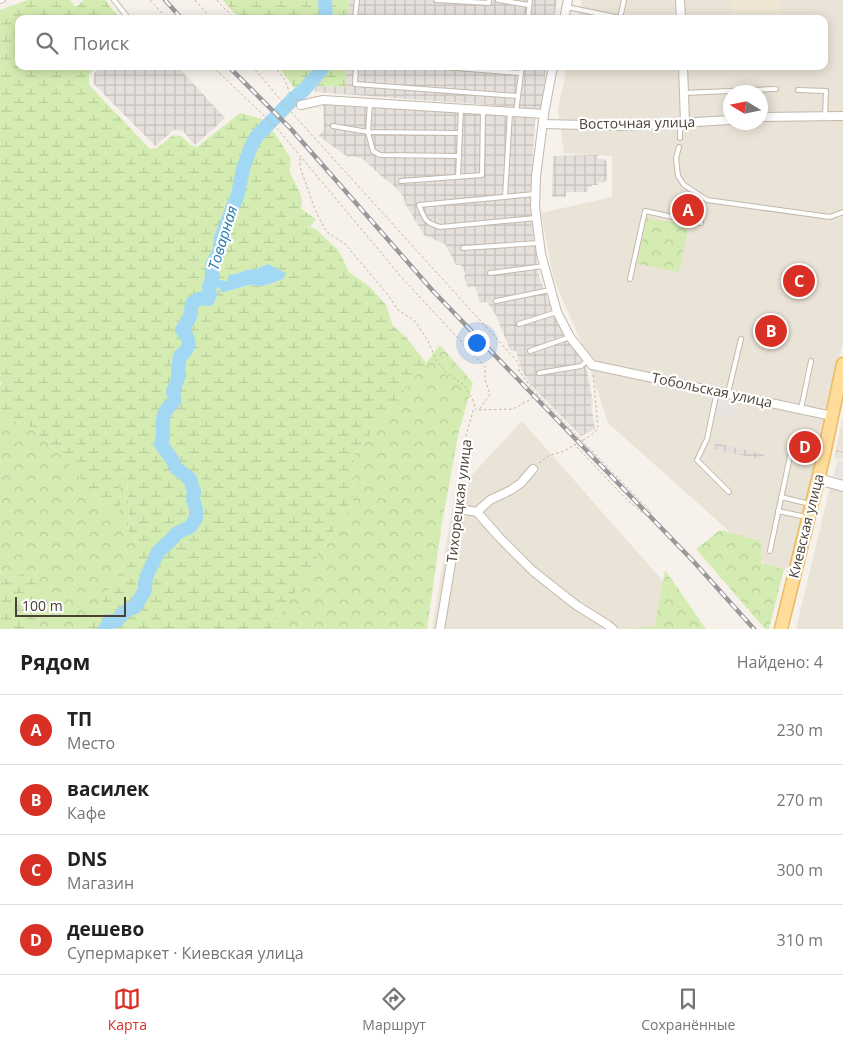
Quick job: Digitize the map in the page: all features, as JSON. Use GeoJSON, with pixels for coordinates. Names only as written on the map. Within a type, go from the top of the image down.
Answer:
{"type":"FeatureCollection","features":[{"type":"Feature","properties":{"kind":"main road","name":"Киевская улица"},"geometry":{"type":"LineString","coordinates":[[781,629],[818,479],[843,364]]}},
{"type":"Feature","properties":{"kind":"street"},"geometry":{"type":"LineString","coordinates":[[680,0],[681,15]]}},
{"type":"Feature","properties":{"kind":"street"},"geometry":{"type":"LineString","coordinates":[[552,70],[536,176],[535,207],[540,254],[557,312],[570,337],[590,363]]}},
{"type":"Feature","properties":{"kind":"street"},"geometry":{"type":"LineString","coordinates":[[683,70],[685,123]]}},
{"type":"Feature","properties":{"kind":"street"},"geometry":{"type":"LineString","coordinates":[[300,103],[324,100],[544,114]]}},
{"type":"Feature","properties":{"kind":"street"},"geometry":{"type":"LineString","coordinates":[[768,117],[843,116]]}},
{"type":"Feature","properties":{"kind":"street","name":"Восточная улица"},"geometry":{"type":"LineString","coordinates":[[543,124],[626,126],[723,120]]}},
{"type":"Feature","properties":{"kind":"street","name":"Тобольская улица"},"geometry":{"type":"LineString","coordinates":[[590,363],[832,416]]}},
{"type":"Feature","properties":{"kind":"street"},"geometry":{"type":"LineString","coordinates":[[477,512],[490,500],[521,483],[533,469]]}},
{"type":"Feature","properties":{"kind":"street"},"geometry":{"type":"LineString","coordinates":[[818,479],[843,486]]}},
{"type":"Feature","properties":{"kind":"street"},"geometry":{"type":"LineString","coordinates":[[460,509],[477,512],[533,571],[576,605],[613,629]]}},
{"type":"Feature","properties":{"kind":"street","name":"Тихорецкая улица"},"geometry":{"type":"LineString","coordinates":[[440,629],[460,509]]}},
{"type":"Feature","properties":{"kind":"lane"},"geometry":{"type":"LineString","coordinates":[[114,0],[125,15]]}},
{"type":"Feature","properties":{"kind":"lane"},"geometry":{"type":"LineString","coordinates":[[355,15],[357,0]]}},
{"type":"Feature","properties":{"kind":"lane"},"geometry":{"type":"LineString","coordinates":[[436,0],[490,3],[489,0]]}},
{"type":"Feature","properties":{"kind":"lane"},"geometry":{"type":"LineString","coordinates":[[498,0],[529,5]]}},
{"type":"Feature","properties":{"kind":"lane"},"geometry":{"type":"LineString","coordinates":[[528,15],[530,0]]}},
{"type":"Feature","properties":{"kind":"lane"},"geometry":{"type":"LineString","coordinates":[[621,15],[624,0]]}},
{"type":"Feature","properties":{"kind":"lane"},"geometry":{"type":"LineString","coordinates":[[567,3],[609,15]]}},
{"type":"Feature","properties":{"kind":"lane"},"geometry":{"type":"LineString","coordinates":[[356,70],[355,84],[518,96]]}},
{"type":"Feature","properties":{"kind":"lane"},"geometry":{"type":"LineString","coordinates":[[483,70],[521,73]]}},
{"type":"Feature","properties":{"kind":"lane"},"geometry":{"type":"LineString","coordinates":[[505,197],[513,112],[518,96],[521,70]]}},
{"type":"Feature","properties":{"kind":"lane"},"geometry":{"type":"LineString","coordinates":[[684,93],[776,89]]}},
{"type":"Feature","properties":{"kind":"lane"},"geometry":{"type":"LineString","coordinates":[[798,90],[826,91],[825,116]]}},
{"type":"Feature","properties":{"kind":"lane"},"geometry":{"type":"LineString","coordinates":[[370,103],[368,132],[373,151],[380,155],[459,156]]}},
{"type":"Feature","properties":{"kind":"lane"},"geometry":{"type":"LineString","coordinates":[[458,177],[461,109]]}},
{"type":"Feature","properties":{"kind":"lane"},"geometry":{"type":"LineString","coordinates":[[401,181],[482,175],[483,110]]}},
{"type":"Feature","properties":{"kind":"lane"},"geometry":{"type":"LineString","coordinates":[[680,138],[680,131],[685,123]]}},
{"type":"Feature","properties":{"kind":"lane"},"geometry":{"type":"LineString","coordinates":[[333,126],[368,132],[460,133]]}},
{"type":"Feature","properties":{"kind":"lane"},"geometry":{"type":"LineString","coordinates":[[679,147],[676,158],[678,176],[684,186],[707,200],[830,218],[843,212]]}},
{"type":"Feature","properties":{"kind":"lane"},"geometry":{"type":"LineString","coordinates":[[535,194],[419,205],[423,217],[431,224],[440,227],[536,218]]}},
{"type":"Feature","properties":{"kind":"lane"},"geometry":{"type":"LineString","coordinates":[[630,279],[645,210],[701,223]]}},
{"type":"Feature","properties":{"kind":"lane"},"geometry":{"type":"LineString","coordinates":[[463,248],[539,243]]}},
{"type":"Feature","properties":{"kind":"lane"},"geometry":{"type":"LineString","coordinates":[[490,273],[544,266]]}},
{"type":"Feature","properties":{"kind":"lane"},"geometry":{"type":"LineString","coordinates":[[496,301],[550,290]]}},
{"type":"Feature","properties":{"kind":"lane"},"geometry":{"type":"LineString","coordinates":[[519,324],[557,312]]}},
{"type":"Feature","properties":{"kind":"lane"},"geometry":{"type":"LineString","coordinates":[[530,351],[570,337]]}},
{"type":"Feature","properties":{"kind":"lane"},"geometry":{"type":"LineString","coordinates":[[728,394],[741,339]]}},
{"type":"Feature","properties":{"kind":"lane"},"geometry":{"type":"LineString","coordinates":[[801,409],[811,361]]}},
{"type":"Feature","properties":{"kind":"lane"},"geometry":{"type":"LineString","coordinates":[[539,373],[590,363]]}},
{"type":"Feature","properties":{"kind":"lane"},"geometry":{"type":"LineString","coordinates":[[717,391],[707,439],[697,460],[729,492]]}},
{"type":"Feature","properties":{"kind":"lane"},"geometry":{"type":"LineString","coordinates":[[770,551],[790,456]]}},
{"type":"Feature","properties":{"kind":"lane"},"geometry":{"type":"LineString","coordinates":[[781,497],[812,504]]}},
{"type":"Feature","properties":{"kind":"lane"},"geometry":{"type":"LineString","coordinates":[[778,511],[809,517]]}},
{"type":"Feature","properties":{"kind":"path"},"geometry":{"type":"LineString","coordinates":[[150,0],[163,15]]}},
{"type":"Feature","properties":{"kind":"path"},"geometry":{"type":"LineString","coordinates":[[195,0],[208,15]]}},
{"type":"Feature","properties":{"kind":"path"},"geometry":{"type":"LineString","coordinates":[[217,0],[233,15]]}},
{"type":"Feature","properties":{"kind":"path"},"geometry":{"type":"LineString","coordinates":[[216,70],[267,117],[403,279],[485,367],[485,379],[490,394],[479,410]]}},
{"type":"Feature","properties":{"kind":"path"},"geometry":{"type":"LineString","coordinates":[[255,70],[292,113],[516,360],[519,365],[519,371],[533,390],[651,512],[644,514],[626,499],[574,444]]}},
{"type":"Feature","properties":{"kind":"path"},"geometry":{"type":"LineString","coordinates":[[277,70],[285,80],[290,94],[300,103]]}},
{"type":"Feature","properties":{"kind":"path"},"geometry":{"type":"LineString","coordinates":[[300,158],[300,167],[314,207],[327,232],[345,244],[388,295],[398,310],[415,321],[428,341],[437,362],[464,385],[472,398],[476,410],[513,409],[538,395]]}},
{"type":"Feature","properties":{"kind":"path"},"geometry":{"type":"LineString","coordinates":[[533,469],[548,456],[564,451],[595,432],[598,428],[590,363]]}},
{"type":"Feature","properties":{"kind":"path","name":"Тихорецкая улица"},"geometry":{"type":"LineString","coordinates":[[460,509],[464,443],[474,410],[476,410]]}},
{"type":"Feature","properties":{"kind":"shaded area"},"geometry":{"type":"Polygon","coordinates":[[[349,0],[557,0],[555,15],[348,15],[349,0]]]}},
{"type":"Feature","properties":{"kind":"shaded area"},"geometry":{"type":"Polygon","coordinates":[[[582,0],[843,0],[843,342],[790,566],[777,574],[608,423],[581,342],[554,280],[541,213],[612,197],[612,156],[564,153],[558,110],[566,70],[828,70],[828,15],[579,15],[582,0]]]}},
{"type":"Feature","properties":{"kind":"shaded area"},"geometry":{"type":"Polygon","coordinates":[[[731,0],[780,0],[780,15],[732,15],[731,0]]]}},
{"type":"Feature","properties":{"kind":"shaded area"},"geometry":{"type":"Polygon","coordinates":[[[97,70],[181,70],[225,118],[195,145],[183,131],[174,130],[155,146],[93,83],[94,74],[97,70]]]}},
{"type":"Feature","properties":{"kind":"shaded area"},"geometry":{"type":"Polygon","coordinates":[[[346,70],[546,70],[542,109],[315,92],[315,86],[346,87],[346,70]]]}},
{"type":"Feature","properties":{"kind":"shaded area"},"geometry":{"type":"Polygon","coordinates":[[[323,105],[535,117],[530,207],[539,276],[555,318],[586,365],[593,403],[591,404],[595,429],[581,436],[530,384],[522,371],[516,351],[510,350],[496,315],[487,302],[480,303],[475,286],[468,288],[464,276],[466,274],[461,265],[456,265],[445,244],[424,235],[406,205],[403,196],[393,185],[363,159],[354,156],[348,157],[319,136],[324,129],[323,105]]]}},
{"type":"Feature","properties":{"kind":"shaded area"},"geometry":{"type":"Polygon","coordinates":[[[598,155],[598,159],[604,159],[607,162],[607,180],[603,183],[598,182],[598,185],[588,187],[588,192],[566,192],[566,197],[552,197],[553,156],[598,155]]]}},
{"type":"Feature","properties":{"kind":"shaded area"},"geometry":{"type":"Polygon","coordinates":[[[713,396],[736,401],[733,418],[709,413],[713,396]]]}},
{"type":"Feature","properties":{"kind":"shaded area"},"geometry":{"type":"Polygon","coordinates":[[[843,416],[843,460],[834,459],[843,416]]]}},
{"type":"Feature","properties":{"kind":"shaded area"},"geometry":{"type":"Polygon","coordinates":[[[522,421],[705,629],[432,629],[455,493],[522,421]]]}},
{"type":"Feature","properties":{"kind":"shaded area"},"geometry":{"type":"Polygon","coordinates":[[[716,443],[764,454],[763,460],[714,449],[716,443]]]}},
{"type":"Feature","properties":{"kind":"shaded area"},"geometry":{"type":"Polygon","coordinates":[[[838,460],[843,462],[843,479],[833,476],[838,460]]]}},
{"type":"Feature","properties":{"kind":"shaded area"},"geometry":{"type":"Polygon","coordinates":[[[830,487],[843,491],[843,629],[796,629],[830,487]]]}},
{"type":"Feature","properties":{"kind":"green space"},"geometry":{"type":"Polygon","coordinates":[[[28,0],[70,0],[76,7],[84,0],[105,0],[117,15],[15,15],[15,70],[92,70],[89,75],[89,85],[150,149],[157,148],[173,135],[181,136],[191,145],[197,147],[240,113],[266,120],[290,157],[289,171],[302,199],[301,209],[316,219],[310,227],[317,230],[339,251],[349,272],[370,287],[386,305],[393,326],[406,337],[426,363],[354,455],[353,502],[271,629],[84,629],[97,613],[112,582],[140,553],[135,539],[128,530],[127,475],[116,472],[120,491],[120,515],[112,515],[51,445],[27,424],[0,418],[0,385],[2,383],[0,382],[0,10],[28,0]],[[268,264],[230,275],[228,281],[212,278],[213,287],[220,288],[221,293],[249,285],[264,286],[283,279],[268,264]]]}},
{"type":"Feature","properties":{"kind":"green space"},"geometry":{"type":"Polygon","coordinates":[[[223,0],[349,0],[348,15],[236,15],[223,0]]]}},
{"type":"Feature","properties":{"kind":"green space"},"geometry":{"type":"Polygon","coordinates":[[[281,70],[346,70],[346,87],[315,86],[297,92],[281,70]]]}},
{"type":"Feature","properties":{"kind":"green space"},"geometry":{"type":"Polygon","coordinates":[[[647,218],[689,225],[679,272],[637,264],[647,218]]]}},
{"type":"Feature","properties":{"kind":"green space"},"geometry":{"type":"Polygon","coordinates":[[[440,345],[473,383],[459,431],[442,523],[427,629],[271,629],[353,502],[354,455],[440,345]]]}},
{"type":"Feature","properties":{"kind":"green space"},"geometry":{"type":"Polygon","coordinates":[[[0,418],[27,424],[51,445],[112,515],[120,514],[120,491],[116,472],[127,475],[128,530],[135,539],[141,553],[112,582],[97,613],[84,629],[38,629],[35,571],[7,579],[0,570],[0,511],[4,488],[0,458],[0,418]]]}},
{"type":"Feature","properties":{"kind":"green space"},"geometry":{"type":"Polygon","coordinates":[[[0,458],[4,488],[0,511],[0,458]]]}},
{"type":"Feature","properties":{"kind":"green space"},"geometry":{"type":"Polygon","coordinates":[[[720,530],[761,541],[761,563],[784,569],[769,629],[765,629],[696,549],[720,530]]]}},
{"type":"Feature","properties":{"kind":"green space"},"geometry":{"type":"Polygon","coordinates":[[[0,570],[7,579],[35,570],[38,629],[0,629],[0,570]]]}},
{"type":"Feature","properties":{"kind":"green space"},"geometry":{"type":"Polygon","coordinates":[[[665,570],[706,629],[627,629],[655,626],[665,570]]]}},
{"type":"Feature","properties":{"kind":"water"},"geometry":{"type":"Polygon","coordinates":[[[268,264],[286,273],[283,279],[264,286],[249,285],[221,293],[220,288],[209,287],[205,284],[205,277],[227,281],[229,275],[256,269],[268,264]]]}},
{"type":"Feature","properties":{"kind":"waterway","name":"Товарная"},"geometry":{"type":"LineString","coordinates":[[325,0],[326,15]]}},
{"type":"Feature","properties":{"kind":"waterway","name":"Товарная"},"geometry":{"type":"LineString","coordinates":[[105,629],[110,621],[117,621],[124,612],[135,607],[145,590],[148,573],[158,552],[177,533],[190,527],[196,518],[193,499],[194,492],[190,479],[176,468],[161,444],[164,416],[167,409],[174,402],[173,392],[179,375],[180,356],[188,347],[187,337],[182,330],[190,317],[192,303],[203,298],[208,299],[210,295],[209,287],[212,278],[212,265],[219,252],[221,238],[238,194],[243,169],[256,137],[304,90],[321,70]]}},
{"type":"Feature","properties":{"kind":"railway"},"geometry":{"type":"LineString","coordinates":[[165,0],[178,15]]}},
{"type":"Feature","properties":{"kind":"railway"},"geometry":{"type":"LineString","coordinates":[[232,70],[291,129],[433,291],[694,562],[754,629]]}},
{"type":"Feature","properties":{"kind":"place","name":"ТП"},"geometry":{"type":"Point","coordinates":[688,210]}},
{"type":"Feature","properties":{"kind":"place","name":"DNS"},"geometry":{"type":"Point","coordinates":[799,281]}},
{"type":"Feature","properties":{"kind":"place","name":"василек"},"geometry":{"type":"Point","coordinates":[771,331]}},
{"type":"Feature","properties":{"kind":"place","name":"дешево"},"geometry":{"type":"Point","coordinates":[805,447]}}]}
